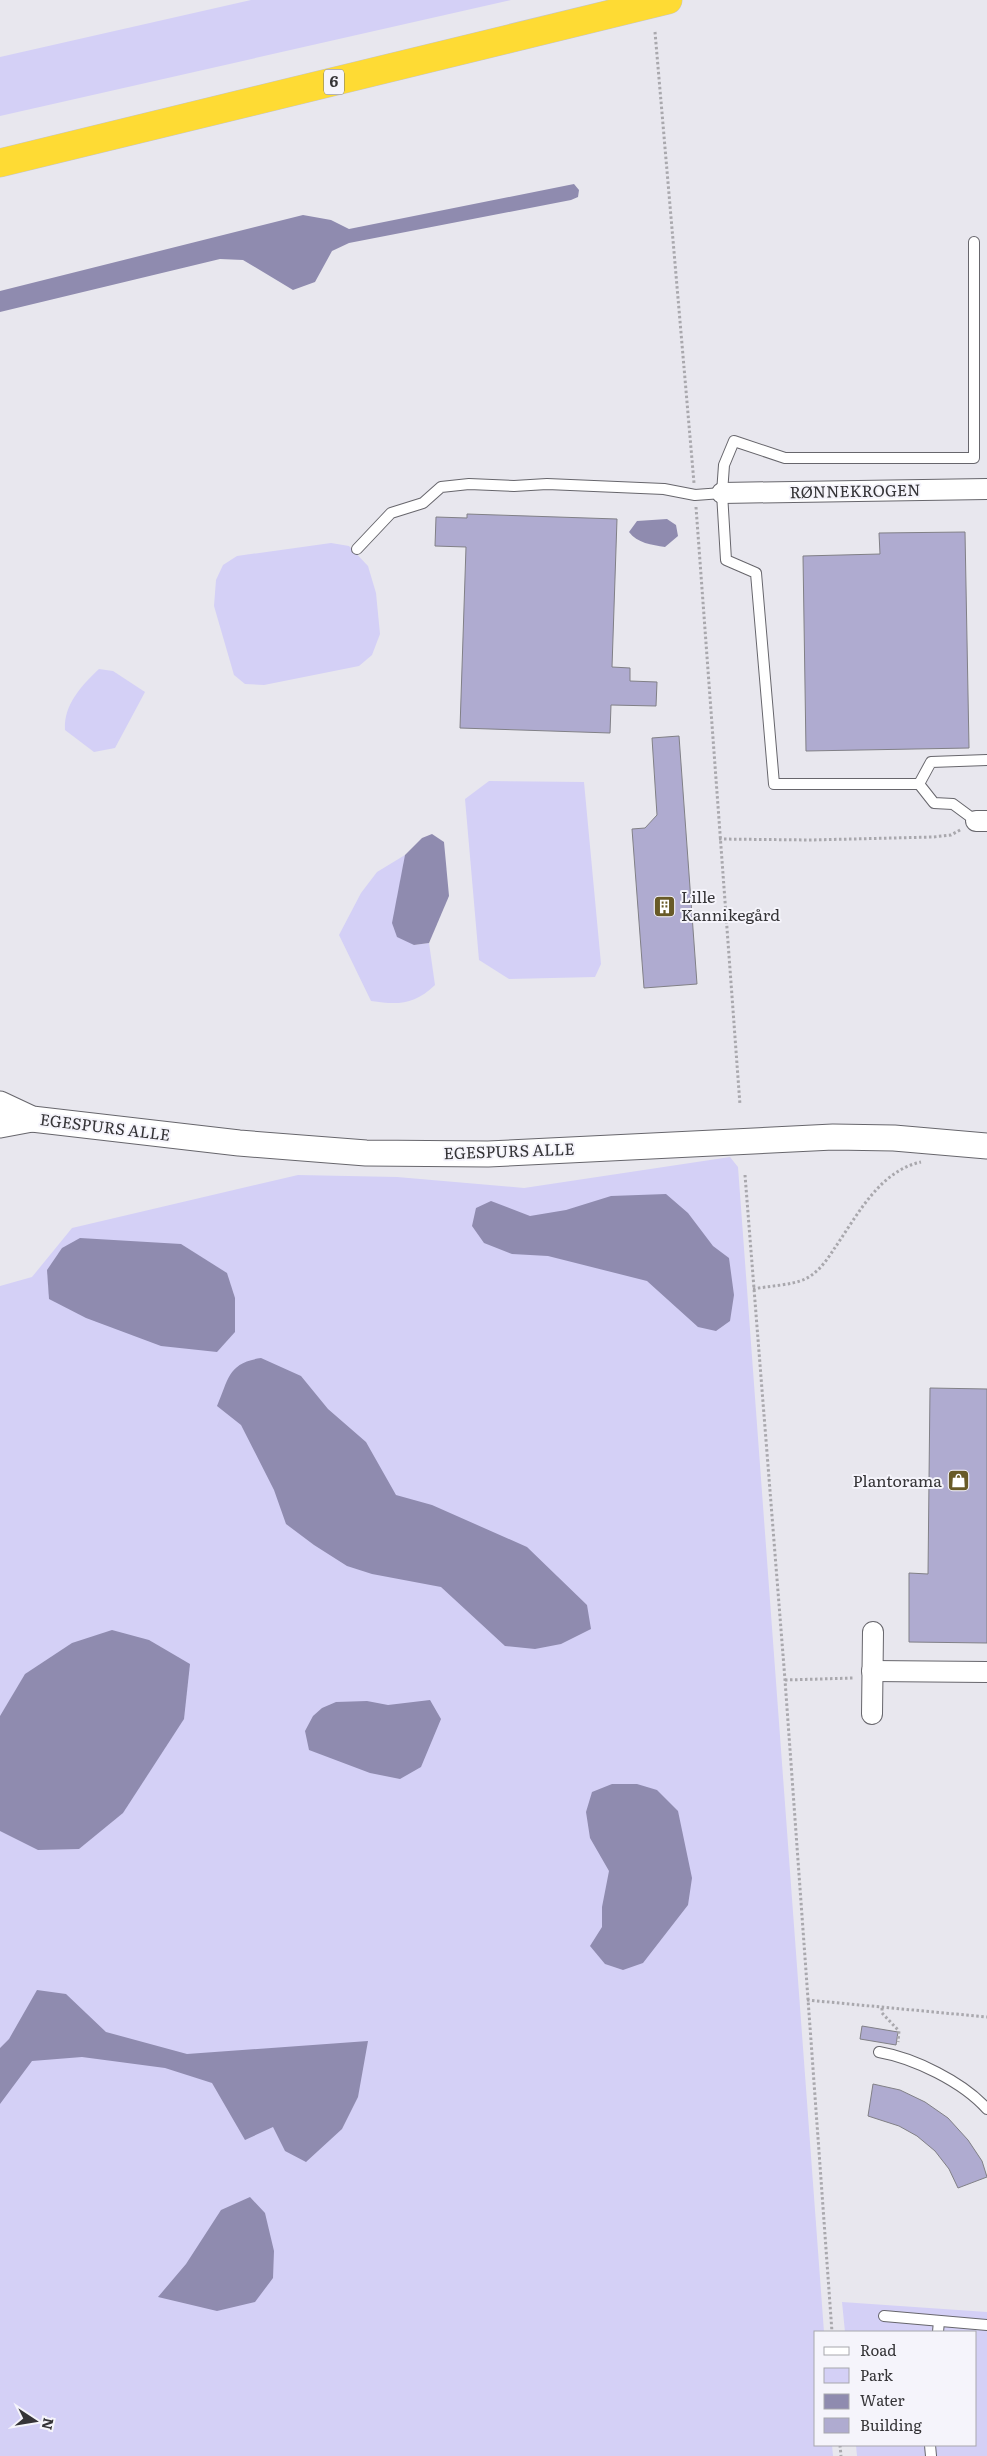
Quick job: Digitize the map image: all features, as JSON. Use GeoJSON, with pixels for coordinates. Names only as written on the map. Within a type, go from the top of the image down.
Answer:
{"type":"FeatureCollection","features":[{"type":"Feature","properties":{"kind":"highway","name":"6"},"geometry":{"type":"LineString","coordinates":[[0,163],[668,0]]}},
{"type":"Feature","properties":{"kind":"street","name":"RØNNEKROGEN"},"geometry":{"type":"LineString","coordinates":[[722,493],[987,489]]}},
{"type":"Feature","properties":{"kind":"street","name":"EGESPURS ALLE"},"geometry":{"type":"LineString","coordinates":[[0,1104],[32,1118],[239,1143],[366,1153],[488,1154],[833,1137],[894,1138],[987,1146]]}},
{"type":"Feature","properties":{"kind":"street","name":"EGESPURS ALLE"},"geometry":{"type":"LineString","coordinates":[[0,1125],[32,1118]]}},
{"type":"Feature","properties":{"kind":"street"},"geometry":{"type":"LineString","coordinates":[[872,1714],[873,1632]]}},
{"type":"Feature","properties":{"kind":"street"},"geometry":{"type":"LineString","coordinates":[[872,1671],[987,1672]]}},
{"type":"Feature","properties":{"kind":"lane"},"geometry":{"type":"LineString","coordinates":[[974,242],[974,458],[785,458],[734,441],[724,465],[722,493],[726,560],[756,573],[774,784],[918,784],[934,803],[954,804],[981,821]]}},
{"type":"Feature","properties":{"kind":"lane"},"geometry":{"type":"LineString","coordinates":[[357,549],[391,513],[423,503],[441,487],[469,484],[514,486],[547,484],[664,489],[696,494],[722,493]]}},
{"type":"Feature","properties":{"kind":"lane"},"geometry":{"type":"LineString","coordinates":[[918,784],[931,762],[987,760]]}},
{"type":"Feature","properties":{"kind":"lane"},"geometry":{"type":"LineString","coordinates":[[879,2052],[896,2055],[931,2069],[987,2109]]}},
{"type":"Feature","properties":{"kind":"lane"},"geometry":{"type":"LineString","coordinates":[[884,2316],[987,2325]]}},
{"type":"Feature","properties":{"kind":"lane"},"geometry":{"type":"LineString","coordinates":[[938,2331],[939,2321]]}},
{"type":"Feature","properties":{"kind":"path"},"geometry":{"type":"LineString","coordinates":[[655,32],[696,494],[719,839],[740,1104]]}},
{"type":"Feature","properties":{"kind":"path"},"geometry":{"type":"LineString","coordinates":[[719,839],[802,840],[933,837],[951,835],[981,821]]}},
{"type":"Feature","properties":{"kind":"path"},"geometry":{"type":"LineString","coordinates":[[753,1289],[805,1279],[824,1264],[867,1200],[887,1179],[906,1166],[923,1162]]}},
{"type":"Feature","properties":{"kind":"path"},"geometry":{"type":"LineString","coordinates":[[745,1175],[785,1680],[832,2331]]}},
{"type":"Feature","properties":{"kind":"path"},"geometry":{"type":"LineString","coordinates":[[785,1680],[863,1678],[872,1671]]}},
{"type":"Feature","properties":{"kind":"path"},"geometry":{"type":"LineString","coordinates":[[807,2000],[987,2017]]}},
{"type":"Feature","properties":{"kind":"path"},"geometry":{"type":"LineString","coordinates":[[882,2008],[882,2013],[900,2031],[896,2055]]}},
{"type":"Feature","properties":{"kind":"green space"},"geometry":{"type":"Polygon","coordinates":[[[251,0],[511,0],[0,116],[0,57],[251,0]]]}},
{"type":"Feature","properties":{"kind":"green space"},"geometry":{"type":"Polygon","coordinates":[[[331,543],[349,546],[368,566],[376,593],[380,634],[372,655],[359,666],[264,685],[245,684],[234,675],[214,606],[216,580],[223,565],[237,556],[331,543]]]}},
{"type":"Feature","properties":{"kind":"green space"},"geometry":{"type":"Polygon","coordinates":[[[99,669],[113,671],[145,692],[115,748],[94,752],[65,730],[65,721],[70,704],[75,696],[99,669]]]}},
{"type":"Feature","properties":{"kind":"green space"},"geometry":{"type":"Polygon","coordinates":[[[489,781],[584,782],[601,964],[595,977],[509,979],[479,960],[465,799],[489,781]]]}},
{"type":"Feature","properties":{"kind":"green space"},"geometry":{"type":"Polygon","coordinates":[[[405,855],[414,945],[429,943],[435,985],[413,1000],[405,1002],[371,1001],[339,935],[361,893],[377,872],[405,855]]]}},
{"type":"Feature","properties":{"kind":"green space"},"geometry":{"type":"Polygon","coordinates":[[[730,1157],[738,1167],[824,2331],[814,2331],[814,2446],[832,2446],[833,2456],[0,2456],[0,1286],[32,1277],[72,1228],[298,1175],[397,1177],[524,1188],[730,1157]]]}},
{"type":"Feature","properties":{"kind":"green space"},"geometry":{"type":"Polygon","coordinates":[[[842,2302],[987,2312],[987,2456],[857,2456],[856,2446],[977,2446],[977,2331],[845,2331],[842,2302]]]}},
{"type":"Feature","properties":{"kind":"water"},"geometry":{"type":"Polygon","coordinates":[[[574,184],[579,190],[578,197],[571,200],[349,243],[332,251],[315,282],[293,290],[243,260],[220,259],[0,312],[0,291],[303,215],[331,220],[349,229],[574,184]]]}},
{"type":"Feature","properties":{"kind":"water"},"geometry":{"type":"Polygon","coordinates":[[[667,519],[676,525],[678,536],[665,547],[640,541],[629,532],[637,521],[667,519]]]}},
{"type":"Feature","properties":{"kind":"water"},"geometry":{"type":"Polygon","coordinates":[[[432,834],[444,842],[449,896],[429,943],[414,945],[397,937],[392,923],[405,855],[422,838],[432,834]]]}},
{"type":"Feature","properties":{"kind":"water"},"geometry":{"type":"Polygon","coordinates":[[[666,1194],[688,1213],[713,1246],[729,1258],[734,1295],[730,1321],[716,1331],[698,1327],[647,1281],[548,1256],[512,1254],[484,1243],[472,1226],[476,1208],[491,1201],[530,1216],[566,1210],[611,1196],[666,1194]]]}},
{"type":"Feature","properties":{"kind":"water"},"geometry":{"type":"Polygon","coordinates":[[[80,1238],[181,1244],[227,1273],[235,1298],[235,1332],[217,1352],[161,1346],[86,1318],[49,1299],[47,1270],[62,1248],[80,1238]]]}},
{"type":"Feature","properties":{"kind":"water"},"geometry":{"type":"Polygon","coordinates":[[[261,1358],[301,1376],[328,1409],[366,1442],[396,1495],[432,1505],[527,1547],[587,1605],[591,1629],[561,1644],[535,1649],[505,1646],[441,1587],[372,1574],[347,1566],[286,1524],[274,1490],[241,1425],[217,1406],[231,1373],[250,1360],[261,1358]]]}},
{"type":"Feature","properties":{"kind":"water"},"geometry":{"type":"Polygon","coordinates":[[[112,1630],[149,1640],[190,1664],[184,1719],[123,1813],[79,1849],[38,1850],[0,1831],[0,1716],[25,1674],[72,1643],[112,1630]]]}},
{"type":"Feature","properties":{"kind":"water"},"geometry":{"type":"Polygon","coordinates":[[[430,1700],[441,1719],[421,1767],[400,1779],[370,1773],[309,1750],[305,1731],[313,1716],[322,1708],[336,1702],[367,1701],[388,1705],[430,1700]]]}},
{"type":"Feature","properties":{"kind":"water"},"geometry":{"type":"Polygon","coordinates":[[[612,1784],[637,1784],[657,1790],[678,1811],[692,1878],[688,1905],[643,1963],[623,1970],[605,1964],[590,1946],[602,1927],[602,1907],[609,1871],[590,1838],[586,1812],[592,1792],[612,1784]]]}},
{"type":"Feature","properties":{"kind":"water"},"geometry":{"type":"Polygon","coordinates":[[[37,1990],[66,1994],[106,2032],[187,2054],[368,2041],[358,2097],[342,2129],[306,2162],[285,2151],[273,2127],[245,2140],[212,2083],[165,2068],[82,2057],[32,2061],[0,2104],[0,2048],[9,2039],[37,1990]]]}},
{"type":"Feature","properties":{"kind":"water"},"geometry":{"type":"Polygon","coordinates":[[[250,2197],[265,2213],[274,2251],[273,2278],[255,2302],[217,2311],[158,2297],[186,2264],[221,2210],[250,2197]]]}},
{"type":"Feature","properties":{"kind":"building"},"geometry":{"type":"Polygon","coordinates":[[[467,514],[617,519],[612,667],[630,668],[630,681],[657,682],[656,706],[611,705],[610,733],[460,728],[466,547],[435,546],[436,517],[467,518],[467,514]]]}},
{"type":"Feature","properties":{"kind":"building"},"geometry":{"type":"Polygon","coordinates":[[[965,532],[969,748],[806,751],[803,556],[880,554],[879,533],[965,532]]]}},
{"type":"Feature","properties":{"kind":"building","name":"Lille Kannikegård"},"geometry":{"type":"Polygon","coordinates":[[[679,736],[697,984],[644,988],[632,829],[645,828],[657,815],[652,738],[679,736]]]}},
{"type":"Feature","properties":{"kind":"building","name":"Plantorama"},"geometry":{"type":"Polygon","coordinates":[[[930,1388],[987,1389],[987,1643],[909,1642],[909,1573],[928,1574],[930,1388]]]}},
{"type":"Feature","properties":{"kind":"building"},"geometry":{"type":"Polygon","coordinates":[[[862,2026],[898,2032],[896,2045],[860,2039],[862,2026]]]}},
{"type":"Feature","properties":{"kind":"building"},"geometry":{"type":"Polygon","coordinates":[[[873,2084],[900,2090],[925,2102],[948,2118],[968,2140],[982,2161],[987,2177],[958,2188],[949,2169],[935,2151],[917,2136],[899,2126],[868,2116],[873,2084]]]}},
{"type":"Feature","properties":{"kind":"place","name":"Lille Kannikegård"},"geometry":{"type":"Point","coordinates":[665,906]}},
{"type":"Feature","properties":{"kind":"place","name":"Plantorama"},"geometry":{"type":"Point","coordinates":[958,1481]}}]}
